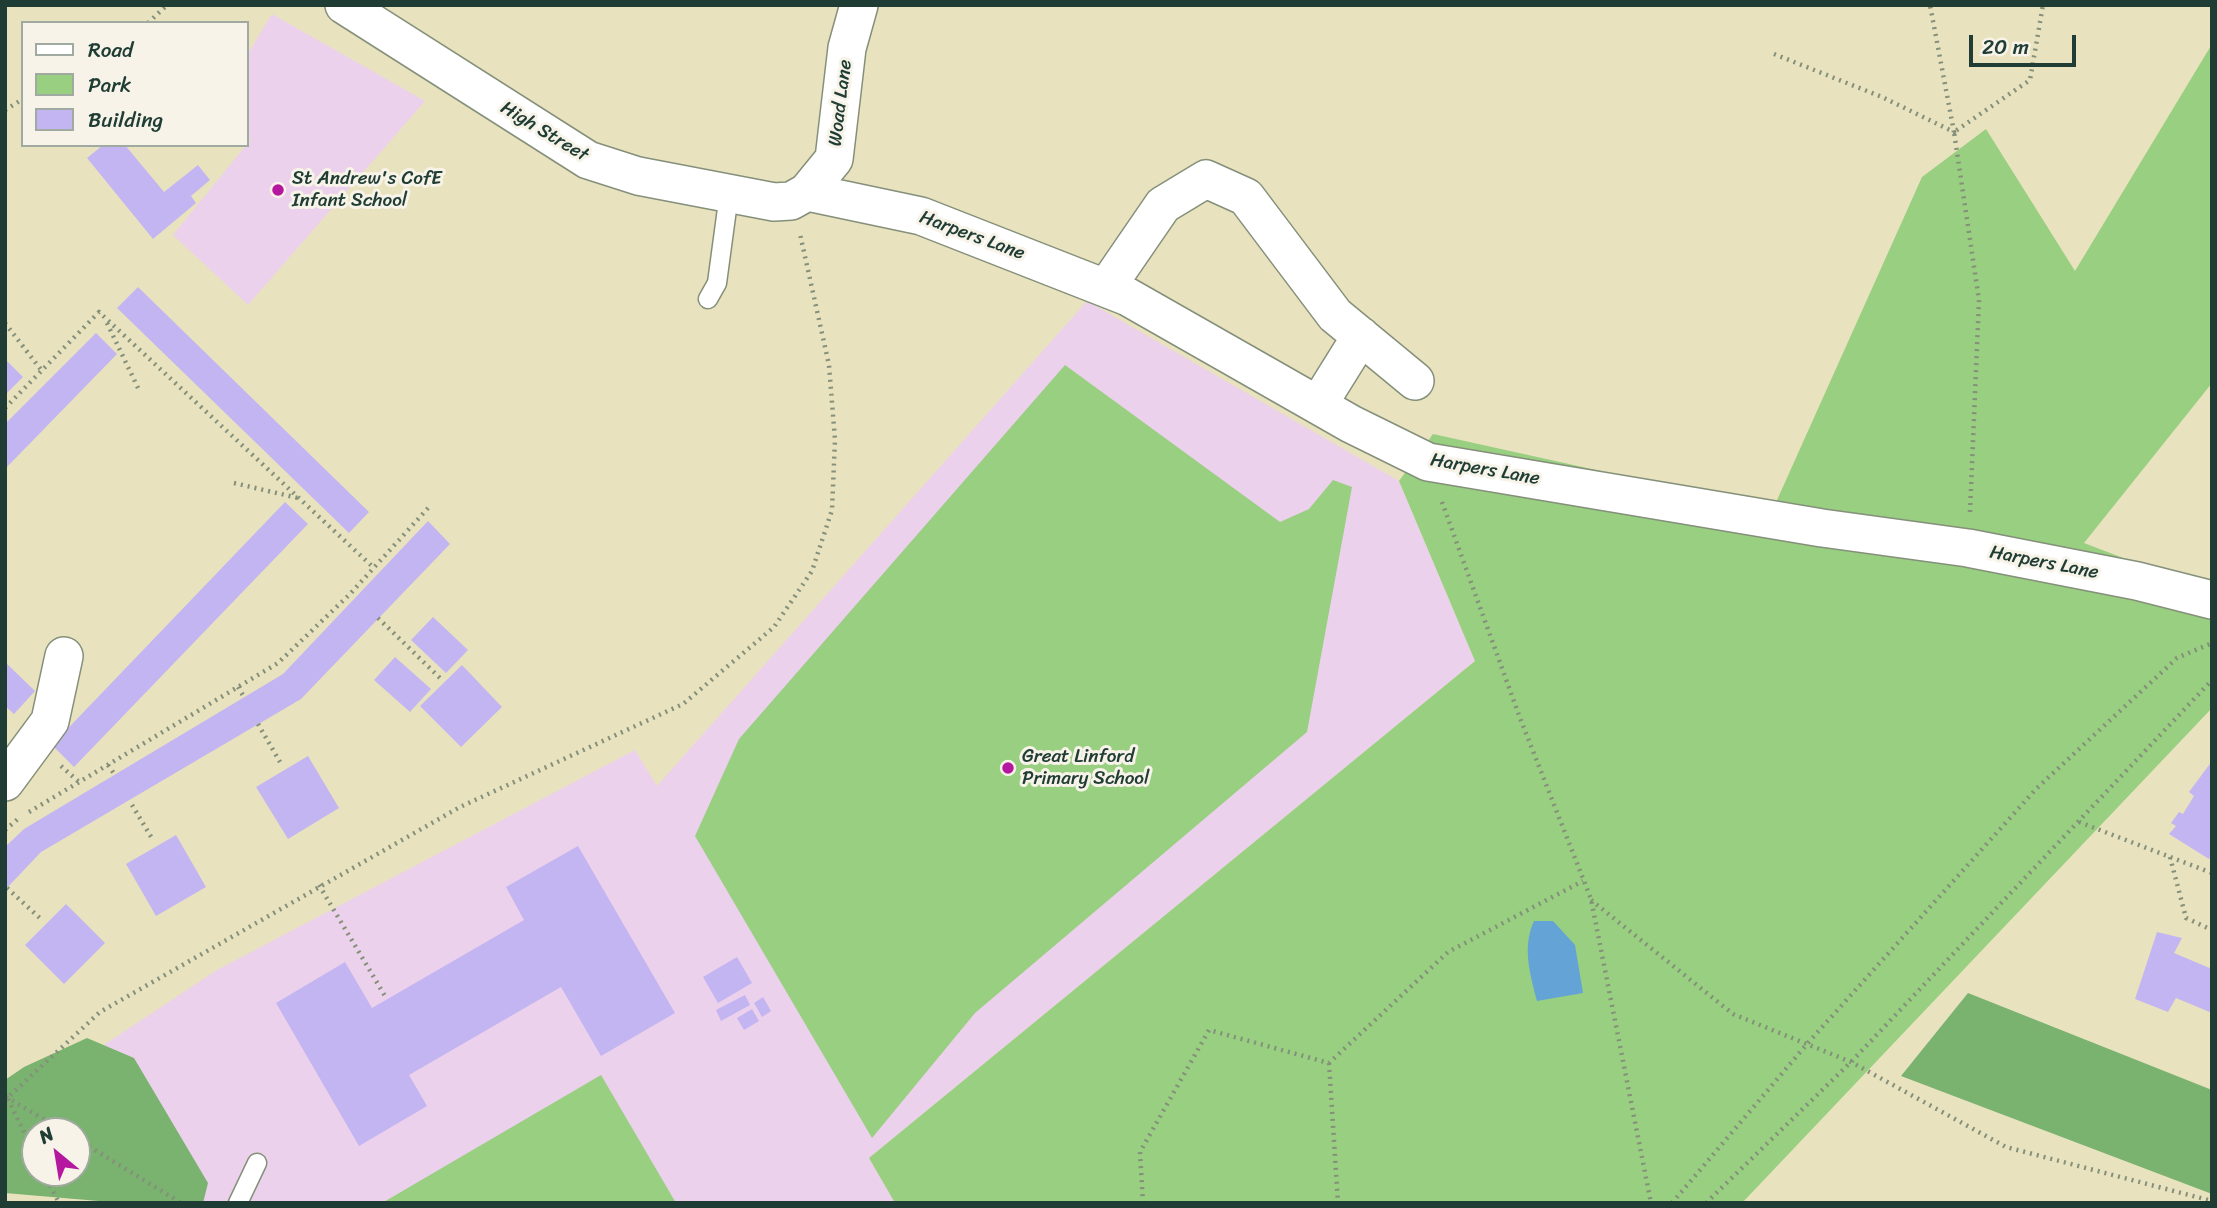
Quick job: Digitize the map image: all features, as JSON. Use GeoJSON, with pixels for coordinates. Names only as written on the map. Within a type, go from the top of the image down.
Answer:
{"type":"FeatureCollection","features":[{"type":"Feature","properties":{"kind":"street","name":"High Street"},"geometry":{"type":"LineString","coordinates":[[344,5],[588,160],[638,176],[774,202],[799,197]]}},
{"type":"Feature","properties":{"kind":"street","name":"Woad Lane"},"geometry":{"type":"LineString","coordinates":[[799,197],[834,159],[847,48],[859,5]]}},
{"type":"Feature","properties":{"kind":"street"},"geometry":{"type":"LineString","coordinates":[[1106,288],[1163,205],[1206,179],[1246,197],[1335,314],[1415,381]]}},
{"type":"Feature","properties":{"kind":"street","name":"Harpers Lane"},"geometry":{"type":"LineString","coordinates":[[799,197],[921,216],[1128,297],[1318,405],[1428,462],[1822,528],[1968,548],[2137,581],[2212,600]]}},
{"type":"Feature","properties":{"kind":"street"},"geometry":{"type":"LineString","coordinates":[[1318,405],[1361,336]]}},
{"type":"Feature","properties":{"kind":"street"},"geometry":{"type":"LineString","coordinates":[[5,782],[50,721],[64,656]]}},
{"type":"Feature","properties":{"kind":"lane"},"geometry":{"type":"LineString","coordinates":[[708,299],[717,283],[729,194]]}},
{"type":"Feature","properties":{"kind":"lane"},"geometry":{"type":"LineString","coordinates":[[238,1203],[257,1163]]}},
{"type":"Feature","properties":{"kind":"path"},"geometry":{"type":"LineString","coordinates":[[150,21],[167,5]]}},
{"type":"Feature","properties":{"kind":"path"},"geometry":{"type":"LineString","coordinates":[[1930,5],[1954,132],[1979,300],[1968,548]]}},
{"type":"Feature","properties":{"kind":"path"},"geometry":{"type":"LineString","coordinates":[[1954,132],[2030,80],[2043,5]]}},
{"type":"Feature","properties":{"kind":"path"},"geometry":{"type":"LineString","coordinates":[[1774,54],[1882,97],[1954,132]]}},
{"type":"Feature","properties":{"kind":"path"},"geometry":{"type":"LineString","coordinates":[[5,110],[21,100]]}},
{"type":"Feature","properties":{"kind":"path"},"geometry":{"type":"LineString","coordinates":[[6,1098],[100,1012],[460,807],[682,704],[774,627],[812,571],[832,510],[835,440],[829,365],[799,197]]}},
{"type":"Feature","properties":{"kind":"path"},"geometry":{"type":"LineString","coordinates":[[5,408],[99,312],[374,568]]}},
{"type":"Feature","properties":{"kind":"path"},"geometry":{"type":"LineString","coordinates":[[106,319],[139,390]]}},
{"type":"Feature","properties":{"kind":"path"},"geometry":{"type":"LineString","coordinates":[[5,323],[42,371]]}},
{"type":"Feature","properties":{"kind":"path"},"geometry":{"type":"LineString","coordinates":[[1428,462],[1520,718],[1591,899],[1651,1203]]}},
{"type":"Feature","properties":{"kind":"path"},"geometry":{"type":"LineString","coordinates":[[234,483],[299,499]]}},
{"type":"Feature","properties":{"kind":"path"},"geometry":{"type":"LineString","coordinates":[[5,830],[16,820],[278,663],[353,596],[374,568],[429,507]]}},
{"type":"Feature","properties":{"kind":"path"},"geometry":{"type":"LineString","coordinates":[[378,618],[441,679]]}},
{"type":"Feature","properties":{"kind":"path"},"geometry":{"type":"LineString","coordinates":[[1672,1203],[1807,1044],[2036,789],[2177,658],[2212,643]]}},
{"type":"Feature","properties":{"kind":"path"},"geometry":{"type":"LineString","coordinates":[[1706,1203],[1851,1062],[2212,680]]}},
{"type":"Feature","properties":{"kind":"path"},"geometry":{"type":"LineString","coordinates":[[238,687],[244,697]]}},
{"type":"Feature","properties":{"kind":"path"},"geometry":{"type":"LineString","coordinates":[[258,724],[280,762]]}},
{"type":"Feature","properties":{"kind":"path"},"geometry":{"type":"LineString","coordinates":[[108,765],[114,775]]}},
{"type":"Feature","properties":{"kind":"path"},"geometry":{"type":"LineString","coordinates":[[132,805],[153,840]]}},
{"type":"Feature","properties":{"kind":"path"},"geometry":{"type":"LineString","coordinates":[[2079,822],[2212,873]]}},
{"type":"Feature","properties":{"kind":"path"},"geometry":{"type":"LineString","coordinates":[[2170,857],[2186,918],[2212,930]]}},
{"type":"Feature","properties":{"kind":"path"},"geometry":{"type":"LineString","coordinates":[[1329,1063],[1448,952],[1583,881]]}},
{"type":"Feature","properties":{"kind":"path"},"geometry":{"type":"LineString","coordinates":[[319,885],[385,996]]}},
{"type":"Feature","properties":{"kind":"path"},"geometry":{"type":"LineString","coordinates":[[7,888],[42,920]]}},
{"type":"Feature","properties":{"kind":"path"},"geometry":{"type":"LineString","coordinates":[[1591,899],[1733,1014],[1851,1062],[2006,1147],[2212,1201]]}},
{"type":"Feature","properties":{"kind":"path"},"geometry":{"type":"LineString","coordinates":[[1143,1203],[1140,1152],[1209,1030],[1329,1063]]}},
{"type":"Feature","properties":{"kind":"path"},"geometry":{"type":"LineString","coordinates":[[1329,1063],[1338,1203]]}},
{"type":"Feature","properties":{"kind":"path"},"geometry":{"type":"LineString","coordinates":[[6,1098],[39,1117]]}},
{"type":"Feature","properties":{"kind":"path"},"geometry":{"type":"LineString","coordinates":[[6,1098],[21,1127]]}},
{"type":"Feature","properties":{"kind":"path"},"geometry":{"type":"LineString","coordinates":[[91,1148],[181,1203]]}},
{"type":"Feature","properties":{"kind":"path"},"geometry":{"type":"LineString","coordinates":[[51,1187],[59,1203]]}},
{"type":"Feature","properties":{"kind":"shaded area","name":"St Andrew's CofE Infant School"},"geometry":{"type":"Polygon","coordinates":[[[272,14],[425,101],[248,305],[173,235],[244,147],[248,147],[251,139],[248,137],[248,53],[272,14]]]}},
{"type":"Feature","properties":{"kind":"shaded area","name":"Great Linford Primary School"},"geometry":{"type":"Polygon","coordinates":[[[1087,301],[1399,481],[1475,661],[869,1158],[895,1203],[179,1203],[91,1128],[91,1117],[78,1117],[42,1086],[217,970],[635,750],[657,786],[1087,301]]]}},
{"type":"Feature","properties":{"kind":"green space"},"geometry":{"type":"Polygon","coordinates":[[[2212,44],[2212,383],[2084,543],[2212,592],[2212,708],[1742,1203],[895,1203],[869,1158],[1475,661],[1399,481],[1433,434],[1773,509],[1922,177],[1986,129],[2075,271],[2212,44]]]}},
{"type":"Feature","properties":{"kind":"green space"},"geometry":{"type":"Polygon","coordinates":[[[1065,365],[1280,522],[1309,509],[1333,480],[1352,487],[1307,732],[975,1013],[872,1138],[695,836],[739,739],[1065,365]]]}},
{"type":"Feature","properties":{"kind":"green space"},"geometry":{"type":"Polygon","coordinates":[[[1968,993],[2212,1090],[2212,1194],[1901,1076],[1968,993]]]}},
{"type":"Feature","properties":{"kind":"green space"},"geometry":{"type":"Polygon","coordinates":[[[87,1038],[134,1058],[208,1183],[203,1203],[122,1203],[5,1193],[5,1080],[24,1067],[87,1038]]]}},
{"type":"Feature","properties":{"kind":"green space"},"geometry":{"type":"Polygon","coordinates":[[[601,1075],[676,1203],[382,1203],[601,1075]]]}},
{"type":"Feature","properties":{"kind":"water"},"geometry":{"type":"Polygon","coordinates":[[[1534,921],[1553,921],[1575,945],[1583,993],[1537,1001],[1528,951],[1534,921]]]}},
{"type":"Feature","properties":{"kind":"building"},"geometry":{"type":"Polygon","coordinates":[[[101,147],[127,147],[164,192],[198,165],[210,180],[191,196],[196,203],[153,239],[87,158],[101,147]]]}},
{"type":"Feature","properties":{"kind":"building"},"geometry":{"type":"Polygon","coordinates":[[[138,287],[369,512],[349,533],[117,308],[138,287]]]}},
{"type":"Feature","properties":{"kind":"building"},"geometry":{"type":"Polygon","coordinates":[[[96,333],[117,354],[5,469],[5,424],[96,333]]]}},
{"type":"Feature","properties":{"kind":"building"},"geometry":{"type":"Polygon","coordinates":[[[5,359],[23,377],[5,395],[5,359]]]}},
{"type":"Feature","properties":{"kind":"building"},"geometry":{"type":"Polygon","coordinates":[[[285,502],[308,524],[74,767],[52,745],[285,502]]]}},
{"type":"Feature","properties":{"kind":"building"},"geometry":{"type":"Polygon","coordinates":[[[428,521],[450,544],[301,699],[41,852],[5,890],[5,847],[24,829],[283,674],[428,521]]]}},
{"type":"Feature","properties":{"kind":"building"},"geometry":{"type":"Polygon","coordinates":[[[433,617],[468,650],[446,673],[411,640],[433,617]]]}},
{"type":"Feature","properties":{"kind":"building"},"geometry":{"type":"Polygon","coordinates":[[[395,657],[431,689],[410,712],[374,680],[395,657]]]}},
{"type":"Feature","properties":{"kind":"building"},"geometry":{"type":"Polygon","coordinates":[[[5,662],[35,691],[14,714],[5,706],[5,662]]]}},
{"type":"Feature","properties":{"kind":"building"},"geometry":{"type":"Polygon","coordinates":[[[462,665],[502,707],[461,747],[420,706],[462,665]]]}},
{"type":"Feature","properties":{"kind":"building"},"geometry":{"type":"Polygon","coordinates":[[[308,756],[339,808],[288,839],[256,787],[308,756]]]}},
{"type":"Feature","properties":{"kind":"building"},"geometry":{"type":"Polygon","coordinates":[[[2212,761],[2212,854],[2209,859],[2169,834],[2176,826],[2171,823],[2179,812],[2183,814],[2194,796],[2189,792],[2212,761]]]}},
{"type":"Feature","properties":{"kind":"building"},"geometry":{"type":"Polygon","coordinates":[[[176,835],[206,887],[156,916],[126,864],[176,835]]]}},
{"type":"Feature","properties":{"kind":"building"},"geometry":{"type":"Polygon","coordinates":[[[578,846],[675,1013],[601,1056],[561,987],[409,1075],[427,1106],[359,1146],[276,1003],[345,962],[372,1008],[524,920],[506,887],[578,846]]]}},
{"type":"Feature","properties":{"kind":"building"},"geometry":{"type":"Polygon","coordinates":[[[66,904],[105,943],[64,984],[25,945],[66,904]]]}},
{"type":"Feature","properties":{"kind":"building"},"geometry":{"type":"Polygon","coordinates":[[[2157,932],[2182,938],[2174,953],[2212,969],[2212,1013],[2176,998],[2168,1012],[2135,999],[2157,932]]]}},
{"type":"Feature","properties":{"kind":"building"},"geometry":{"type":"Polygon","coordinates":[[[737,957],[752,983],[718,1003],[703,977],[737,957]]]}},
{"type":"Feature","properties":{"kind":"building"},"geometry":{"type":"Polygon","coordinates":[[[745,995],[750,1005],[721,1021],[716,1010],[745,995]]]}},
{"type":"Feature","properties":{"kind":"building"},"geometry":{"type":"Polygon","coordinates":[[[763,997],[771,1011],[762,1017],[754,1003],[763,997]]]}},
{"type":"Feature","properties":{"kind":"building"},"geometry":{"type":"Polygon","coordinates":[[[752,1009],[759,1021],[744,1030],[737,1018],[752,1009]]]}},
{"type":"Feature","properties":{"kind":"place","name":"St Andrew's CofE Infant School"},"geometry":{"type":"Point","coordinates":[278,190]}},
{"type":"Feature","properties":{"kind":"place","name":"Great Linford Primary School"},"geometry":{"type":"Point","coordinates":[1008,768]}}]}
